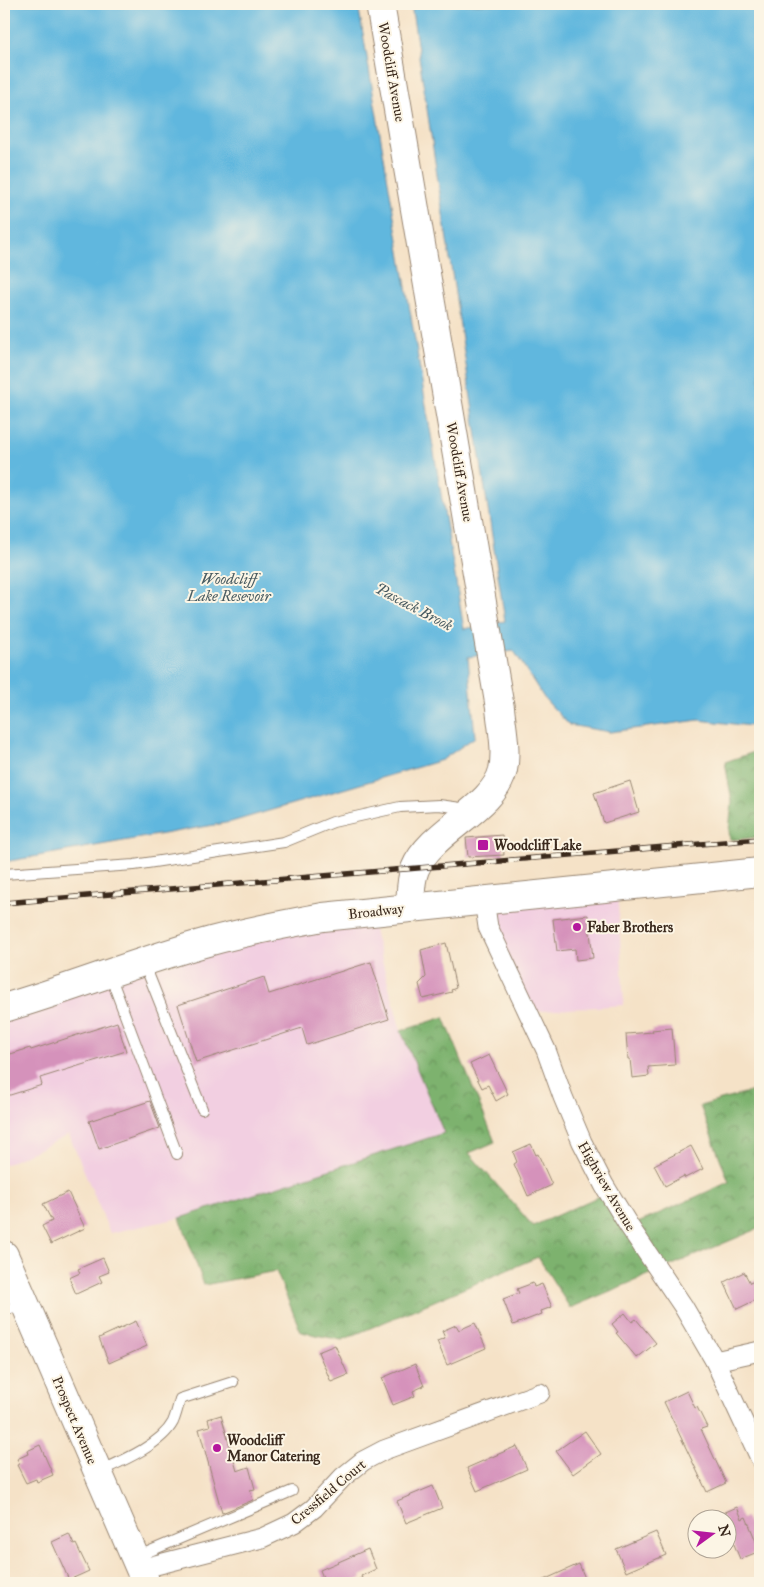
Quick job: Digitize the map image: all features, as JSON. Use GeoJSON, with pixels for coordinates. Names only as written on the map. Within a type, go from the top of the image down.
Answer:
{"type":"FeatureCollection","features":[{"type":"Feature","properties":{"kind":"main road","name":"Woodcliff Avenue"},"geometry":{"type":"LineString","coordinates":[[380,4],[486,623],[504,753],[503,769],[500,779],[493,790],[424,854],[415,869],[411,887],[410,907]]}},
{"type":"Feature","properties":{"kind":"main road","name":"Broadway"},"geometry":{"type":"LineString","coordinates":[[4,1008],[210,942],[266,928],[323,917],[760,872]]}},
{"type":"Feature","properties":{"kind":"main road","name":"Prospect Avenue"},"geometry":{"type":"LineString","coordinates":[[4,1256],[14,1307],[98,1473],[141,1570]]}},
{"type":"Feature","properties":{"kind":"street","name":"Highview Avenue"},"geometry":{"type":"LineString","coordinates":[[484,900],[488,927],[546,1050],[582,1142],[604,1185],[683,1306],[715,1361],[760,1458]]}},
{"type":"Feature","properties":{"kind":"street"},"geometry":{"type":"LineString","coordinates":[[715,1361],[760,1351]]}},
{"type":"Feature","properties":{"kind":"street","name":"Cressfield Court"},"geometry":{"type":"LineString","coordinates":[[141,1570],[262,1538],[294,1523],[314,1508],[343,1477],[363,1461],[384,1450],[540,1393]]}},
{"type":"Feature","properties":{"kind":"lane"},"geometry":{"type":"LineString","coordinates":[[4,874],[134,866],[284,842],[333,822],[400,808],[439,804],[472,810]]}},
{"type":"Feature","properties":{"kind":"lane"},"geometry":{"type":"LineString","coordinates":[[144,962],[202,1108]]}},
{"type":"Feature","properties":{"kind":"lane"},"geometry":{"type":"LineString","coordinates":[[110,974],[178,1154]]}},
{"type":"Feature","properties":{"kind":"lane"},"geometry":{"type":"LineString","coordinates":[[98,1473],[149,1446],[161,1436],[173,1423],[180,1400],[234,1382]]}},
{"type":"Feature","properties":{"kind":"lane"},"geometry":{"type":"LineString","coordinates":[[141,1570],[292,1491]]}},
{"type":"Feature","properties":{"kind":"shaded area"},"geometry":{"type":"Polygon","coordinates":[[[617,887],[624,1005],[528,1012],[484,900],[617,887]]]}},
{"type":"Feature","properties":{"kind":"shaded area"},"geometry":{"type":"Polygon","coordinates":[[[369,912],[401,1031],[444,1133],[180,1218],[110,1233],[69,1135],[4,1165],[4,1008],[369,912]]]}},
{"type":"Feature","properties":{"kind":"green space"},"geometry":{"type":"Polygon","coordinates":[[[760,750],[760,837],[730,840],[729,830],[732,802],[725,762],[760,750]]]}},
{"type":"Feature","properties":{"kind":"green space"},"geometry":{"type":"Polygon","coordinates":[[[444,1017],[495,1142],[469,1153],[533,1226],[613,1190],[629,1227],[729,1182],[700,1106],[760,1089],[760,1228],[570,1308],[538,1257],[342,1340],[301,1332],[276,1271],[204,1285],[180,1218],[444,1133],[401,1031],[444,1017]]]}},
{"type":"Feature","properties":{"kind":"water","name":"Woodcliff Lake Resevoir"},"geometry":{"type":"Polygon","coordinates":[[[4,4],[358,4],[464,629],[505,621],[411,4],[760,4],[760,727],[699,720],[610,732],[569,725],[544,698],[514,651],[468,657],[475,737],[442,760],[231,822],[4,862],[4,4]]]}},
{"type":"Feature","properties":{"kind":"building"},"geometry":{"type":"Polygon","coordinates":[[[630,781],[639,812],[604,823],[594,793],[630,781]]]}},
{"type":"Feature","properties":{"kind":"building"},"geometry":{"type":"Polygon","coordinates":[[[502,835],[504,855],[468,857],[466,838],[502,835]]]}},
{"type":"Feature","properties":{"kind":"building"},"geometry":{"type":"Polygon","coordinates":[[[588,915],[593,958],[576,960],[575,949],[557,951],[553,919],[588,915]]]}},
{"type":"Feature","properties":{"kind":"building"},"geometry":{"type":"Polygon","coordinates":[[[446,943],[456,988],[451,990],[452,992],[423,999],[419,984],[426,977],[421,950],[446,943]]]}},
{"type":"Feature","properties":{"kind":"building"},"geometry":{"type":"Polygon","coordinates":[[[371,962],[389,1019],[307,1045],[302,1028],[196,1062],[178,1005],[264,977],[269,994],[371,962]]]}},
{"type":"Feature","properties":{"kind":"building"},"geometry":{"type":"Polygon","coordinates":[[[117,1022],[126,1051],[40,1078],[42,1085],[7,1096],[4,1086],[4,1056],[30,1048],[31,1050],[117,1022]]]}},
{"type":"Feature","properties":{"kind":"building"},"geometry":{"type":"Polygon","coordinates":[[[672,1028],[675,1065],[648,1067],[649,1076],[632,1078],[626,1034],[653,1032],[652,1030],[672,1028]]]}},
{"type":"Feature","properties":{"kind":"building"},"geometry":{"type":"Polygon","coordinates":[[[489,1055],[508,1094],[496,1101],[488,1085],[482,1088],[470,1064],[489,1055]]]}},
{"type":"Feature","properties":{"kind":"building"},"geometry":{"type":"Polygon","coordinates":[[[150,1101],[160,1128],[99,1149],[89,1121],[150,1101]]]}},
{"type":"Feature","properties":{"kind":"building"},"geometry":{"type":"Polygon","coordinates":[[[531,1144],[536,1155],[538,1154],[552,1185],[528,1196],[514,1164],[517,1162],[513,1152],[531,1144]]]}},
{"type":"Feature","properties":{"kind":"building"},"geometry":{"type":"Polygon","coordinates":[[[691,1146],[703,1169],[665,1186],[654,1165],[691,1146]]]}},
{"type":"Feature","properties":{"kind":"building"},"geometry":{"type":"Polygon","coordinates":[[[68,1192],[85,1228],[51,1244],[42,1226],[52,1221],[43,1204],[68,1192]]]}},
{"type":"Feature","properties":{"kind":"building"},"geometry":{"type":"Polygon","coordinates":[[[103,1258],[109,1272],[99,1276],[102,1282],[76,1294],[69,1278],[80,1273],[78,1269],[103,1258]]]}},
{"type":"Feature","properties":{"kind":"building"},"geometry":{"type":"Polygon","coordinates":[[[744,1272],[750,1283],[756,1280],[760,1288],[760,1298],[737,1309],[724,1282],[744,1272]]]}},
{"type":"Feature","properties":{"kind":"building"},"geometry":{"type":"Polygon","coordinates":[[[533,1283],[534,1287],[542,1284],[552,1307],[541,1311],[542,1314],[513,1325],[503,1299],[519,1293],[517,1289],[533,1283]]]}},
{"type":"Feature","properties":{"kind":"building"},"geometry":{"type":"Polygon","coordinates":[[[625,1313],[632,1322],[636,1319],[656,1343],[637,1358],[616,1333],[618,1332],[612,1324],[625,1313]]]}},
{"type":"Feature","properties":{"kind":"building"},"geometry":{"type":"Polygon","coordinates":[[[136,1321],[147,1346],[109,1363],[99,1338],[136,1321]]]}},
{"type":"Feature","properties":{"kind":"building"},"geometry":{"type":"Polygon","coordinates":[[[475,1323],[486,1348],[447,1365],[437,1341],[445,1338],[442,1331],[456,1325],[459,1330],[475,1323]]]}},
{"type":"Feature","properties":{"kind":"building"},"geometry":{"type":"Polygon","coordinates":[[[335,1345],[348,1375],[331,1382],[318,1352],[335,1345]]]}},
{"type":"Feature","properties":{"kind":"building"},"geometry":{"type":"Polygon","coordinates":[[[415,1364],[424,1386],[413,1391],[415,1396],[393,1405],[382,1378],[415,1364]]]}},
{"type":"Feature","properties":{"kind":"building"},"geometry":{"type":"Polygon","coordinates":[[[687,1391],[707,1427],[701,1429],[726,1483],[707,1492],[664,1402],[687,1391]]]}},
{"type":"Feature","properties":{"kind":"building","name":"Woodcliff Manor Catering"},"geometry":{"type":"Polygon","coordinates":[[[221,1415],[237,1471],[249,1467],[255,1489],[250,1490],[253,1500],[222,1513],[199,1429],[210,1426],[208,1419],[221,1415]]]}},
{"type":"Feature","properties":{"kind":"building"},"geometry":{"type":"Polygon","coordinates":[[[585,1431],[601,1454],[573,1474],[556,1451],[585,1431]]]}},
{"type":"Feature","properties":{"kind":"building"},"geometry":{"type":"Polygon","coordinates":[[[40,1445],[53,1475],[37,1482],[36,1479],[26,1483],[17,1465],[20,1464],[17,1459],[28,1454],[27,1451],[40,1445]]]}},
{"type":"Feature","properties":{"kind":"building"},"geometry":{"type":"Polygon","coordinates":[[[517,1446],[527,1469],[477,1491],[467,1468],[517,1446]]]}},
{"type":"Feature","properties":{"kind":"building"},"geometry":{"type":"Polygon","coordinates":[[[433,1486],[442,1508],[406,1523],[397,1501],[433,1486]]]}},
{"type":"Feature","properties":{"kind":"building"},"geometry":{"type":"Polygon","coordinates":[[[737,1507],[742,1519],[746,1517],[760,1551],[740,1559],[736,1549],[736,1510],[730,1510],[737,1507]]]}},
{"type":"Feature","properties":{"kind":"building"},"geometry":{"type":"Polygon","coordinates":[[[656,1532],[666,1555],[626,1572],[616,1549],[656,1532]]]}},
{"type":"Feature","properties":{"kind":"building"},"geometry":{"type":"Polygon","coordinates":[[[69,1534],[89,1571],[69,1580],[52,1542],[69,1534]]]}},
{"type":"Feature","properties":{"kind":"building"},"geometry":{"type":"Polygon","coordinates":[[[368,1549],[376,1569],[350,1583],[325,1583],[320,1570],[368,1549]]]}},
{"type":"Feature","properties":{"kind":"building"},"geometry":{"type":"Polygon","coordinates":[[[579,1564],[587,1583],[537,1583],[579,1564]]]}},
{"type":"Feature","properties":{"kind":"railway"},"geometry":{"type":"LineString","coordinates":[[4,903],[760,839]]}},
{"type":"Feature","properties":{"kind":"place","name":"Woodcliff Lake"},"geometry":{"type":"Point","coordinates":[483,845]}},
{"type":"Feature","properties":{"kind":"place","name":"Faber Brothers"},"geometry":{"type":"Point","coordinates":[577,927]}},
{"type":"Feature","properties":{"kind":"place","name":"Woodcliff Manor Catering"},"geometry":{"type":"Point","coordinates":[217,1448]}},
{"type":"Feature","properties":{"kind":"water label","name":"Pascack Brook"},"geometry":{"type":"Point","coordinates":[414,607]}}]}
